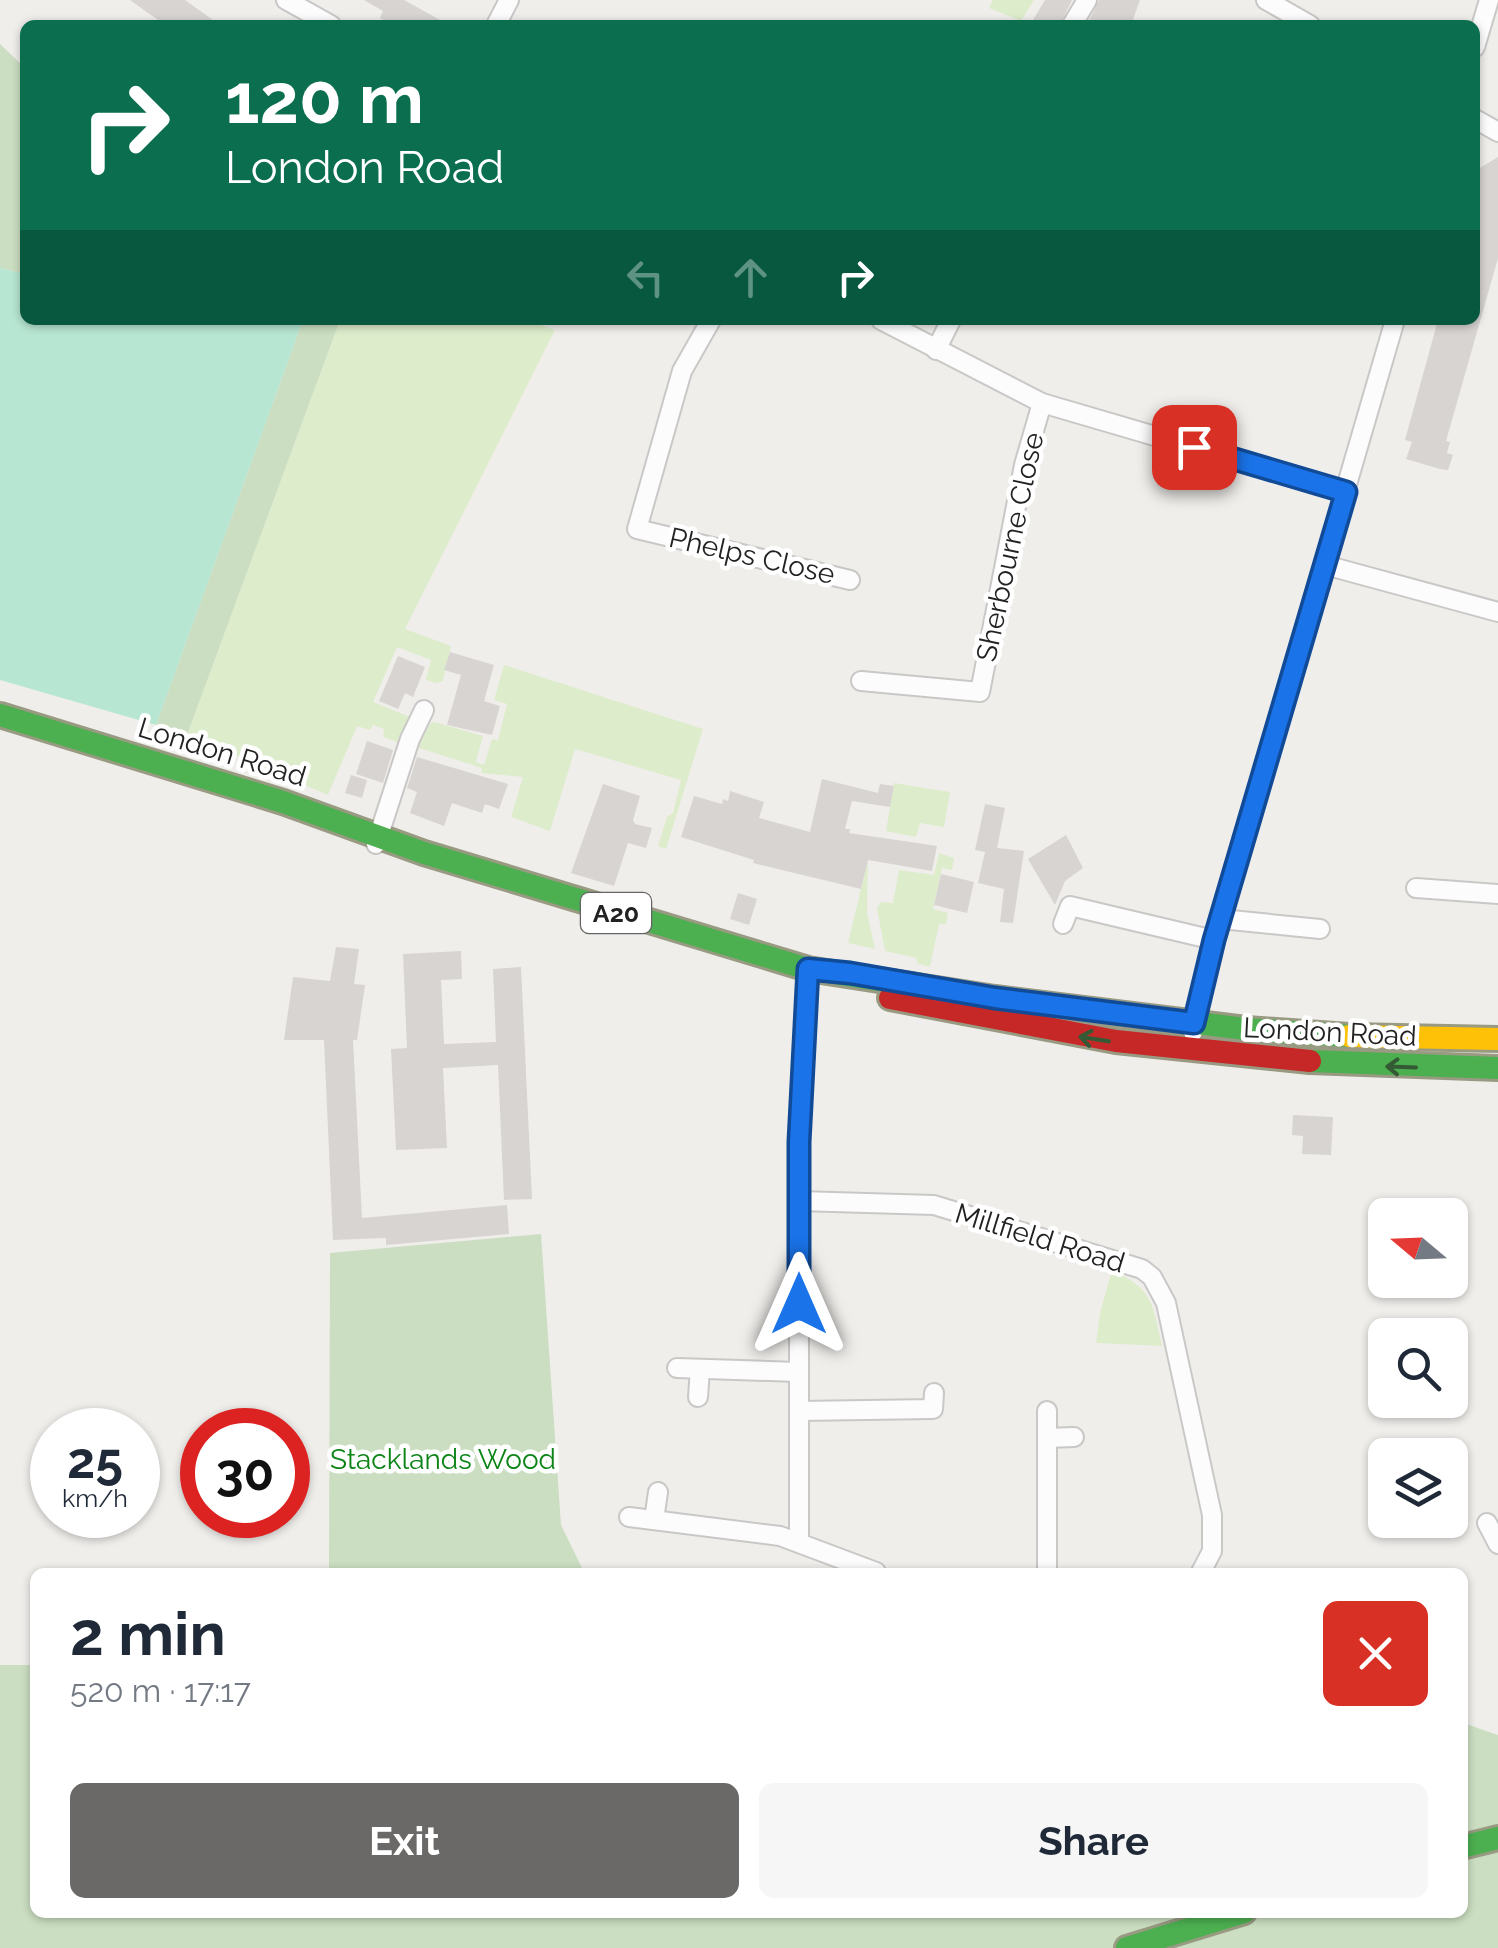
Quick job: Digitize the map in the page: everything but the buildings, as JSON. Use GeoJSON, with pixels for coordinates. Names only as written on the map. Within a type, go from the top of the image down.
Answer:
{"type":"FeatureCollection","features":[{"type":"Feature","properties":{"kind":"main road","name":"London Road"},"geometry":{"type":"LineString","coordinates":[[0,715],[283,802],[377,840]]}},
{"type":"Feature","properties":{"kind":"main road","name":"London Road"},"geometry":{"type":"LineString","coordinates":[[0,729],[808,969],[847,988],[973,1017],[1190,1052],[1330,1065],[1498,1068]]}},
{"type":"Feature","properties":{"kind":"main road","name":"London Road"},"geometry":{"type":"LineString","coordinates":[[808,969],[995,998],[1305,1035],[1498,1039]]}},
{"type":"Feature","properties":{"kind":"main road"},"geometry":{"type":"LineString","coordinates":[[1468,1845],[1498,1838]]}},
{"type":"Feature","properties":{"kind":"main road"},"geometry":{"type":"LineString","coordinates":[[1127,1948],[1224,1918]]}},
{"type":"Feature","properties":{"kind":"street"},"geometry":{"type":"LineString","coordinates":[[286,0],[322,20]]}},
{"type":"Feature","properties":{"kind":"street"},"geometry":{"type":"LineString","coordinates":[[1266,0],[1301,20]]}},
{"type":"Feature","properties":{"kind":"street"},"geometry":{"type":"LineString","coordinates":[[1480,29],[1488,0]]}},
{"type":"Feature","properties":{"kind":"street","name":"Phelps Close"},"geometry":{"type":"LineString","coordinates":[[708,325],[682,371],[637,529],[850,580]]}},
{"type":"Feature","properties":{"kind":"street"},"geometry":{"type":"LineString","coordinates":[[890,325],[1042,403],[1346,492]]}},
{"type":"Feature","properties":{"kind":"street"},"geometry":{"type":"LineString","coordinates":[[936,350],[948,325]]}},
{"type":"Feature","properties":{"kind":"street"},"geometry":{"type":"LineString","coordinates":[[1190,1052],[1214,940],[1395,325]]}},
{"type":"Feature","properties":{"kind":"street","name":"Sherbourne Close"},"geometry":{"type":"LineString","coordinates":[[860,681],[980,692],[1024,465],[1042,403]]}},
{"type":"Feature","properties":{"kind":"street"},"geometry":{"type":"LineString","coordinates":[[1325,564],[1498,612]]}},
{"type":"Feature","properties":{"kind":"street"},"geometry":{"type":"LineString","coordinates":[[377,840],[410,739],[424,710]]}},
{"type":"Feature","properties":{"kind":"street"},"geometry":{"type":"LineString","coordinates":[[1416,888],[1498,894]]}},
{"type":"Feature","properties":{"kind":"street"},"geometry":{"type":"LineString","coordinates":[[1063,924],[1073,898],[1214,940]]}},
{"type":"Feature","properties":{"kind":"street"},"geometry":{"type":"LineString","coordinates":[[1221,919],[1320,929]]}},
{"type":"Feature","properties":{"kind":"street"},"geometry":{"type":"LineString","coordinates":[[799,1540],[799,1200],[808,969]]}},
{"type":"Feature","properties":{"kind":"street","name":"Millfield Road"},"geometry":{"type":"LineString","coordinates":[[799,1200],[934,1205],[1142,1269],[1152,1277],[1166,1303],[1212,1516],[1212,1551],[1203,1568]]}},
{"type":"Feature","properties":{"kind":"street"},"geometry":{"type":"LineString","coordinates":[[677,1368],[798,1372]]}},
{"type":"Feature","properties":{"kind":"street"},"geometry":{"type":"LineString","coordinates":[[698,1397],[700,1369]]}},
{"type":"Feature","properties":{"kind":"street"},"geometry":{"type":"LineString","coordinates":[[799,1411],[934,1409],[934,1393]]}},
{"type":"Feature","properties":{"kind":"street"},"geometry":{"type":"LineString","coordinates":[[1047,1568],[1048,1411]]}},
{"type":"Feature","properties":{"kind":"street"},"geometry":{"type":"LineString","coordinates":[[1048,1438],[1074,1437]]}},
{"type":"Feature","properties":{"kind":"street"},"geometry":{"type":"LineString","coordinates":[[654,1520],[658,1492]]}},
{"type":"Feature","properties":{"kind":"street"},"geometry":{"type":"LineString","coordinates":[[630,1517],[799,1540],[863,1568]]}},
{"type":"Feature","properties":{"kind":"street"},"geometry":{"type":"LineString","coordinates":[[1487,1524],[1493,1548]]}},
{"type":"Feature","properties":{"kind":"green space"},"geometry":{"type":"Polygon","coordinates":[[[993,0],[1034,0],[1022,20],[989,8],[993,0]]]}},
{"type":"Feature","properties":{"kind":"green space"},"geometry":{"type":"Polygon","coordinates":[[[0,44],[20,63],[20,273],[0,268],[0,44]]]}},
{"type":"Feature","properties":{"kind":"green space"},"geometry":{"type":"Polygon","coordinates":[[[0,268],[20,273],[20,325],[301,325],[156,725],[0,680],[0,268]]]}},
{"type":"Feature","properties":{"kind":"green space"},"geometry":{"type":"Polygon","coordinates":[[[301,325],[338,325],[187,735],[156,725],[301,325]]]}},
{"type":"Feature","properties":{"kind":"green space"},"geometry":{"type":"Polygon","coordinates":[[[338,325],[540,325],[555,330],[405,629],[451,646],[443,681],[426,680],[431,660],[397,647],[373,702],[410,717],[398,751],[397,742],[383,737],[384,729],[357,726],[328,795],[187,735],[338,325]]]}},
{"type":"Feature","properties":{"kind":"green space"},"geometry":{"type":"Polygon","coordinates":[[[504,665],[703,729],[666,849],[658,846],[667,817],[673,813],[681,780],[575,749],[550,831],[511,817],[523,777],[481,773],[482,768],[416,747],[434,722],[483,736],[476,762],[484,765],[492,739],[498,740],[507,704],[494,700],[504,665]]]}},
{"type":"Feature","properties":{"kind":"green space"},"geometry":{"type":"Polygon","coordinates":[[[894,783],[950,792],[944,827],[920,823],[916,837],[886,831],[894,783]]]}},
{"type":"Feature","properties":{"kind":"green space"},"geometry":{"type":"Polygon","coordinates":[[[939,853],[954,858],[952,870],[942,868],[933,909],[948,913],[946,924],[939,924],[930,967],[917,963],[917,958],[885,951],[877,908],[881,902],[893,903],[899,870],[934,875],[939,853]]]}},
{"type":"Feature","properties":{"kind":"green space"},"geometry":{"type":"Polygon","coordinates":[[[868,860],[867,913],[875,949],[848,943],[868,860]]]}},
{"type":"Feature","properties":{"kind":"green space","name":"Stacklands Wood"},"geometry":{"type":"Polygon","coordinates":[[[541,1234],[561,1525],[582,1568],[329,1568],[330,1253],[541,1234]]]}},
{"type":"Feature","properties":{"kind":"green space"},"geometry":{"type":"Polygon","coordinates":[[[1115,1272],[1145,1293],[1162,1346],[1096,1343],[1100,1313],[1111,1274],[1115,1272]]]}},
{"type":"Feature","properties":{"kind":"green space"},"geometry":{"type":"Polygon","coordinates":[[[0,1665],[30,1665],[30,1918],[1468,1918],[1468,1725],[1498,1735],[1498,1948],[0,1948],[0,1665]]]}},
{"type":"Feature","properties":{"kind":"traffic: fast"},"geometry":{"type":"LineString","coordinates":[[0,715],[283,802],[424,853],[808,969],[995,998],[1246,1029],[1349,1036]]}},
{"type":"Feature","properties":{"kind":"traffic: fast"},"geometry":{"type":"LineString","coordinates":[[1310,1061],[1498,1068]]}},
{"type":"Feature","properties":{"kind":"traffic: fast"},"geometry":{"type":"LineString","coordinates":[[1468,1846],[1498,1838]]}},
{"type":"Feature","properties":{"kind":"traffic: fast"},"geometry":{"type":"LineString","coordinates":[[1127,1948],[1224,1918]]}},
{"type":"Feature","properties":{"kind":"traffic: slow"},"geometry":{"type":"LineString","coordinates":[[1349,1036],[1498,1039]]}},
{"type":"Feature","properties":{"kind":"traffic: jam"},"geometry":{"type":"LineString","coordinates":[[890,998],[1116,1041],[1310,1061]]}},
{"type":"Feature","properties":{"kind":"route"},"geometry":{"type":"LineString","coordinates":[[799,1304],[799,1142],[808,969],[1194,1023],[1214,940],[1346,492],[1194,447]]}}]}
